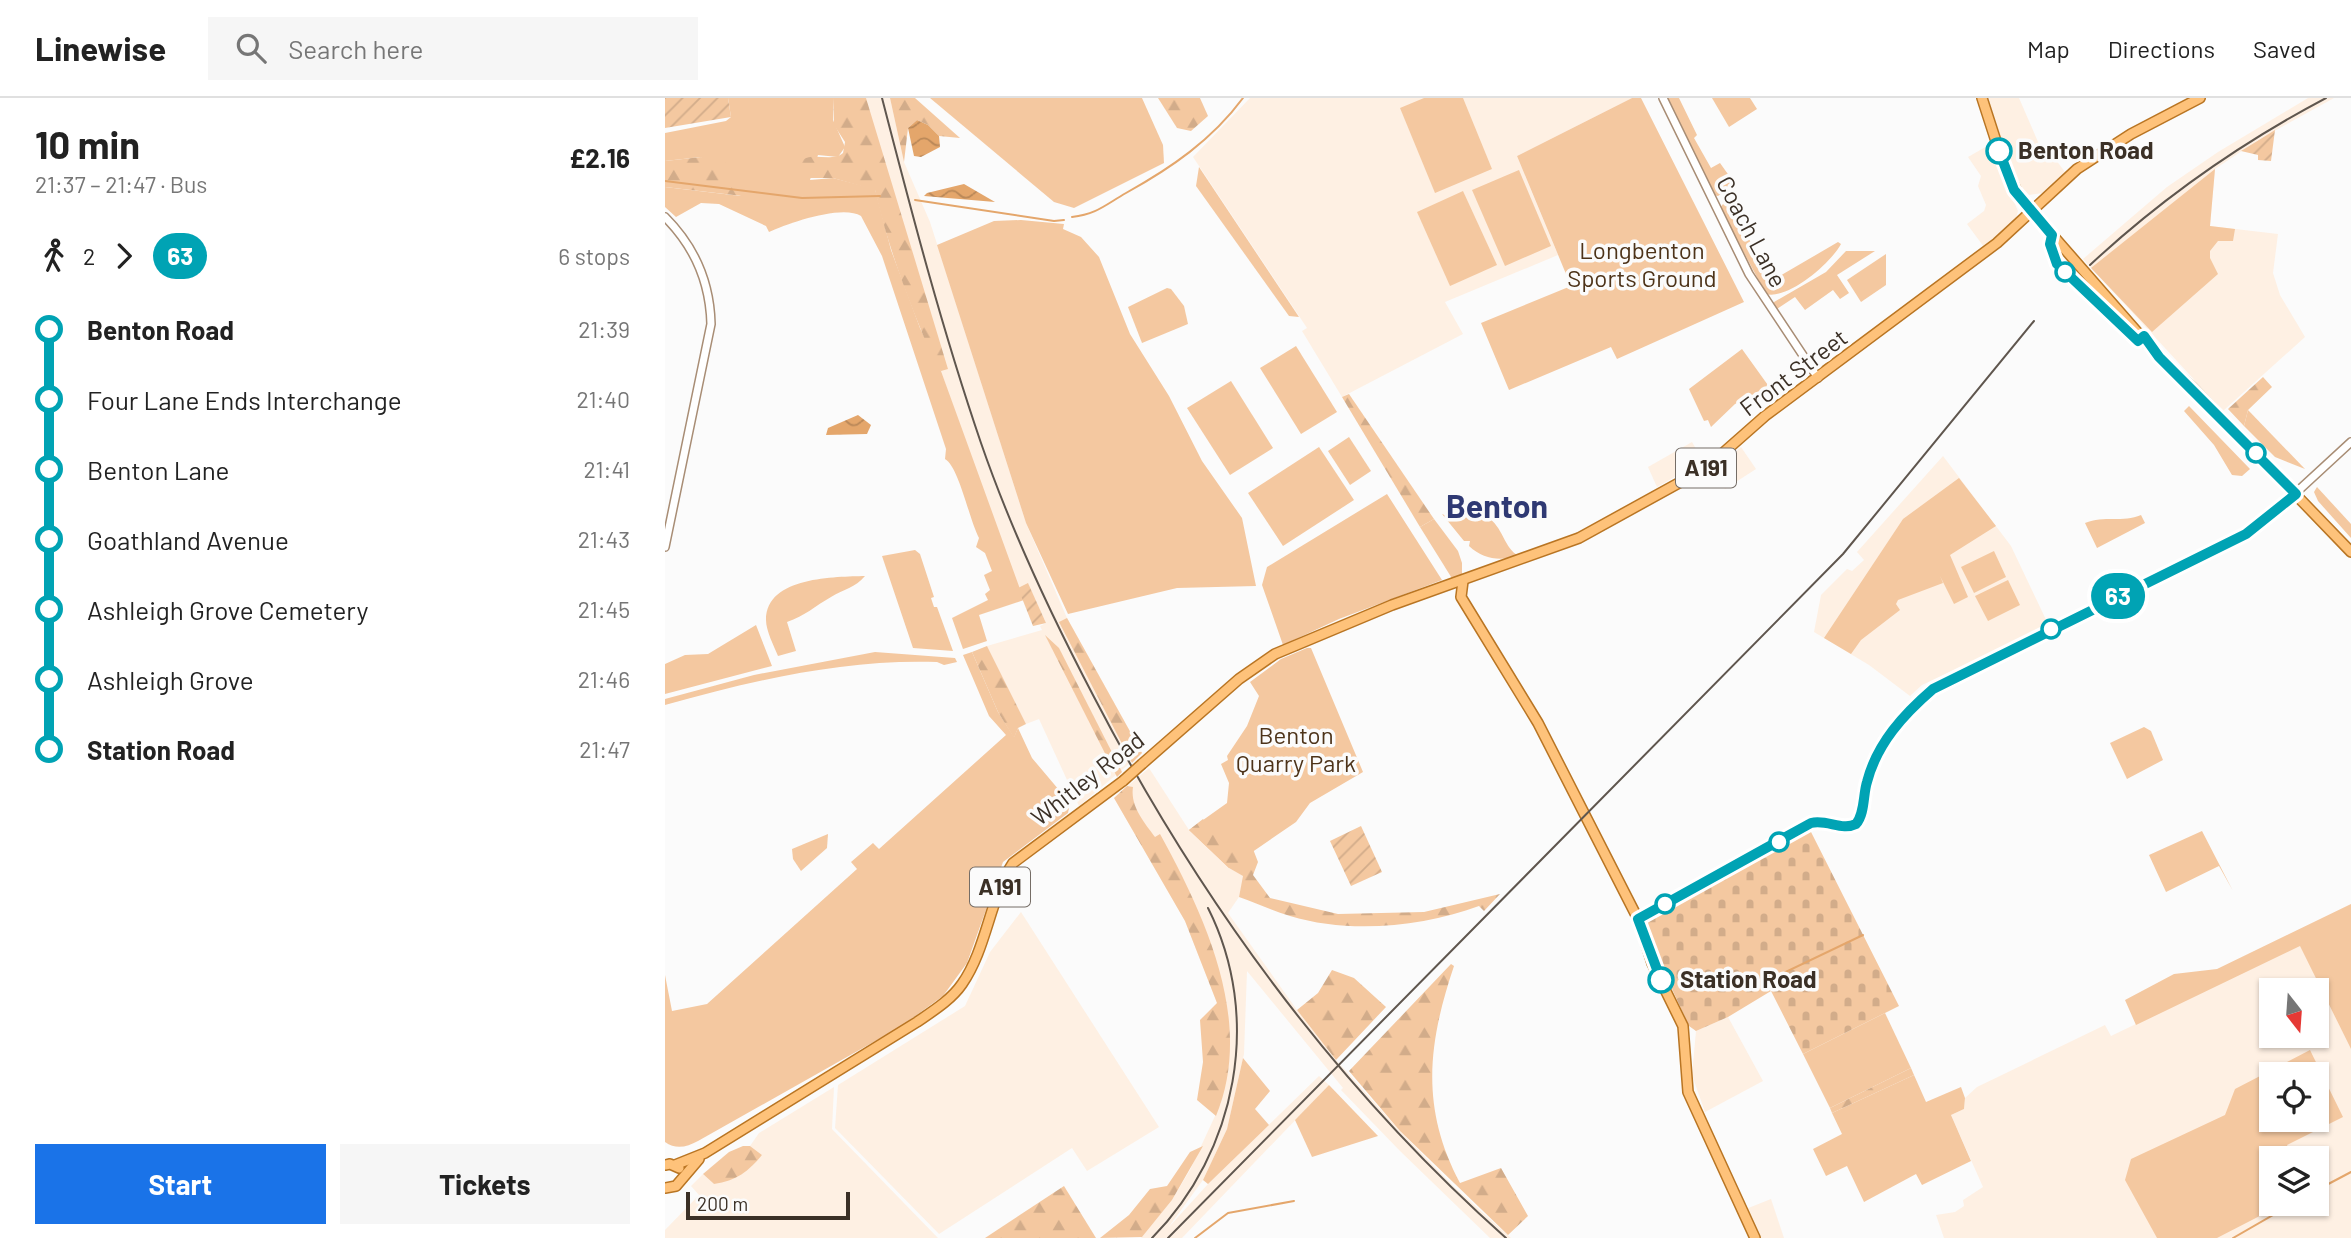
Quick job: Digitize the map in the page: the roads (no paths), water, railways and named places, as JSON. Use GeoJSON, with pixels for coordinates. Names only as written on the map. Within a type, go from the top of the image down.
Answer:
{"type":"FeatureCollection","features":[{"type":"Feature","properties":{"kind":"main road"},"geometry":{"type":"LineString","coordinates":[[1982,98],[2004,166],[2021,199],[2159,357],[2351,552]]}},
{"type":"Feature","properties":{"kind":"main road","name":"Front Street"},"geometry":{"type":"LineString","coordinates":[[1579,538],[1706,468],[1765,416],[2021,223],[2035,216],[2040,203],[2065,179],[2114,144],[2200,98]]}},
{"type":"Feature","properties":{"kind":"main road","name":"Whitley Road"},"geometry":{"type":"LineString","coordinates":[[682,1177],[705,1153],[905,1030],[949,998],[969,972],[1003,878],[1013,863],[1123,781],[1239,679],[1269,658],[1372,613],[1579,538]]}},
{"type":"Feature","properties":{"kind":"main road"},"geometry":{"type":"LineString","coordinates":[[1463,581],[1461,597],[1538,723],[1638,919],[1652,962],[1683,1026],[1688,1092],[1755,1238]]}},
{"type":"Feature","properties":{"kind":"main road","name":"Whitley Road"},"geometry":{"type":"LineString","coordinates":[[669,1163],[705,1153]]}},
{"type":"Feature","properties":{"kind":"main road","name":"A191"},"geometry":{"type":"LineString","coordinates":[[667,1190],[679,1184],[682,1177],[669,1163]]}},
{"type":"Feature","properties":{"kind":"street","name":"Coach Lane"},"geometry":{"type":"LineString","coordinates":[[1663,98],[1749,274],[1818,378]]}},
{"type":"Feature","properties":{"kind":"street"},"geometry":{"type":"LineString","coordinates":[[665,218],[688,243],[696,259],[708,296],[711,324],[674,515],[665,547]]}},
{"type":"Feature","properties":{"kind":"street"},"geometry":{"type":"LineString","coordinates":[[1638,919],[1811,823],[1821,821],[1847,827],[1854,825],[1860,820],[1870,772],[1886,739],[1905,715],[1933,689],[2246,534],[2296,494],[2351,442]]}},
{"type":"Feature","properties":{"kind":"water"},"geometry":{"type":"Polygon","coordinates":[[[917,120],[928,125],[939,136],[940,147],[921,157],[914,156],[908,128],[917,120]]]}},
{"type":"Feature","properties":{"kind":"water"},"geometry":{"type":"Polygon","coordinates":[[[964,184],[995,202],[924,196],[927,193],[964,184]]]}},
{"type":"Feature","properties":{"kind":"water"},"geometry":{"type":"Polygon","coordinates":[[[858,415],[871,425],[867,434],[826,435],[828,428],[858,415]]]}},
{"type":"Feature","properties":{"kind":"waterway"},"geometry":{"type":"LineString","coordinates":[[1072,217],[1100,208],[1175,163],[1218,127],[1243,98]]}},
{"type":"Feature","properties":{"kind":"waterway"},"geometry":{"type":"LineString","coordinates":[[665,181],[802,198],[880,196]]}},
{"type":"Feature","properties":{"kind":"waterway"},"geometry":{"type":"LineString","coordinates":[[915,200],[1054,221],[1064,220]]}},
{"type":"Feature","properties":{"kind":"waterway"},"geometry":{"type":"LineString","coordinates":[[1767,981],[1863,935]]}},
{"type":"Feature","properties":{"kind":"waterway"},"geometry":{"type":"LineString","coordinates":[[2329,1184],[2351,1172]]}},
{"type":"Feature","properties":{"kind":"waterway"},"geometry":{"type":"LineString","coordinates":[[1195,1238],[1228,1213],[1294,1201]]}},
{"type":"Feature","properties":{"kind":"waterway"},"geometry":{"type":"LineString","coordinates":[[2233,1238],[2271,1216]]}},
{"type":"Feature","properties":{"kind":"tram line"},"geometry":{"type":"LineString","coordinates":[[2090,265],[2145,217],[2202,174],[2232,153],[2326,98]]}},
{"type":"Feature","properties":{"kind":"tram line"},"geometry":{"type":"LineString","coordinates":[[1168,1238],[1843,554],[2034,321]]}},
{"type":"Feature","properties":{"kind":"railway"},"geometry":{"type":"LineString","coordinates":[[882,98],[940,314],[993,476],[1047,604],[1135,773],[1179,846],[1275,987],[1384,1118],[1443,1179],[1506,1238]]}},
{"type":"Feature","properties":{"kind":"railway"},"geometry":{"type":"LineString","coordinates":[[1152,1238],[1181,1204],[1204,1165],[1222,1125],[1233,1082],[1237,1038],[1234,993],[1225,950],[1208,908]]}},
{"type":"Feature","properties":{"kind":"place","name":"Benton Road"},"geometry":{"type":"Point","coordinates":[1999,151]}},
{"type":"Feature","properties":{"kind":"place","name":"Station Road"},"geometry":{"type":"Point","coordinates":[1661,980]}},
{"type":"Feature","properties":{"kind":"district","name":"Benton"},"geometry":{"type":"Point","coordinates":[1497,507]}},
{"type":"Feature","properties":{"kind":"park label","name":"Longbenton Sports Ground"},"geometry":{"type":"Point","coordinates":[1642,265]}},
{"type":"Feature","properties":{"kind":"park label","name":"Benton Quarry Park"},"geometry":{"type":"Point","coordinates":[1296,750]}}]}
